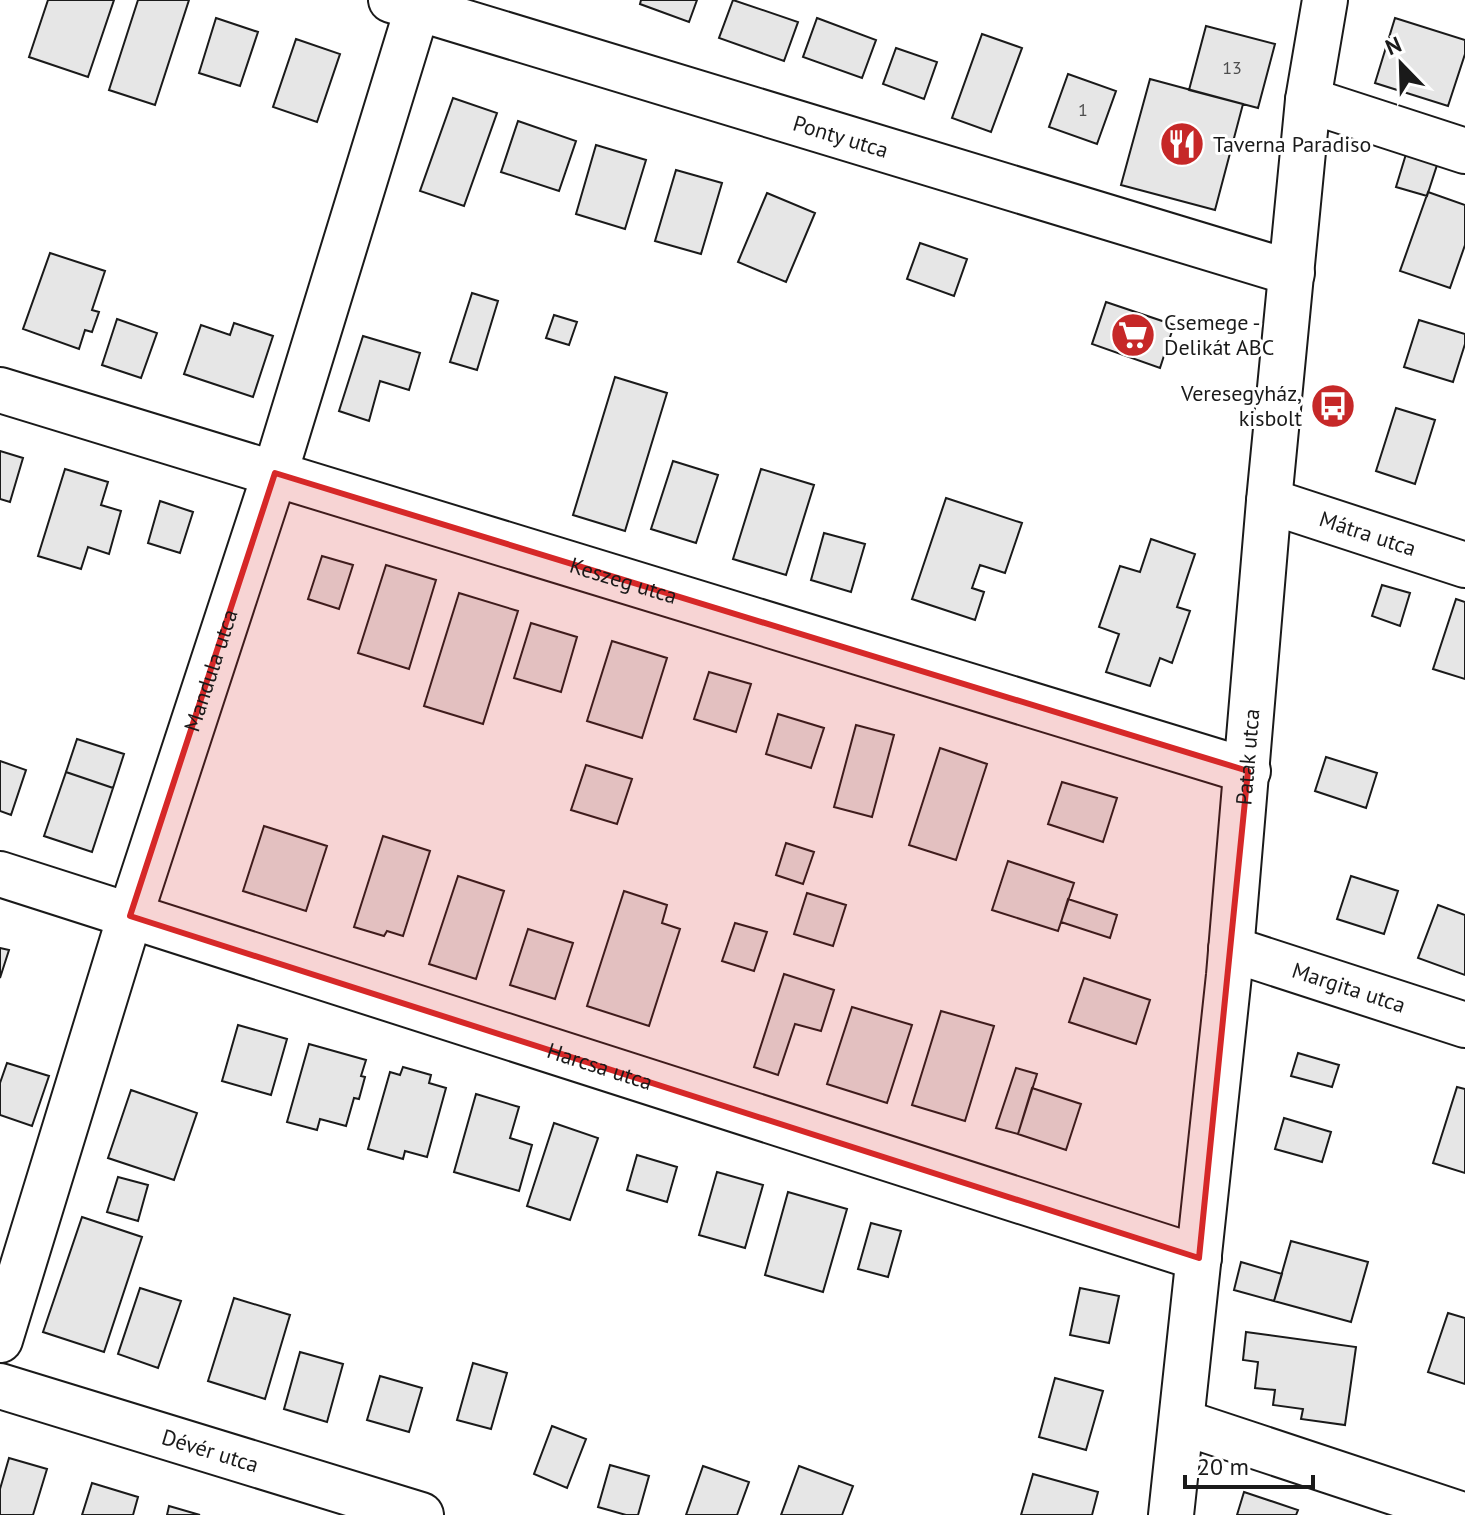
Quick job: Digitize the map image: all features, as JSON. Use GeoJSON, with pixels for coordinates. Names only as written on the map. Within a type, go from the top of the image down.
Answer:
{"type":"FeatureCollection","features":[{"type":"Feature","properties":{"kind":"street","name":"Patak utca"},"geometry":{"type":"LineString","coordinates":[[1171,1515],[1231,949],[1269,501],[1308,100],[1325,0]]}},
{"type":"Feature","properties":{"kind":"street","name":"Ponty utca"},"geometry":{"type":"LineString","coordinates":[[410,3],[1292,273]]}},
{"type":"Feature","properties":{"kind":"street","name":"Mandula utca"},"geometry":{"type":"LineString","coordinates":[[0,1340],[130,916],[275,473],[410,3]]}},
{"type":"Feature","properties":{"kind":"street"},"geometry":{"type":"LineString","coordinates":[[1308,100],[1465,151]]}},
{"type":"Feature","properties":{"kind":"street","name":"Keszeg utca"},"geometry":{"type":"LineString","coordinates":[[0,390],[1248,771]]}},
{"type":"Feature","properties":{"kind":"street","name":"Mátra utca"},"geometry":{"type":"LineString","coordinates":[[1269,501],[1465,565]]}},
{"type":"Feature","properties":{"kind":"street","name":"Harcsa utca"},"geometry":{"type":"LineString","coordinates":[[0,874],[1199,1258]]}},
{"type":"Feature","properties":{"kind":"street","name":"Margita utca"},"geometry":{"type":"LineString","coordinates":[[1231,949],[1465,1025]]}},
{"type":"Feature","properties":{"kind":"street","name":"Dévér utca"},"geometry":{"type":"LineString","coordinates":[[0,1386],[421,1515]]}},
{"type":"Feature","properties":{"kind":"street"},"geometry":{"type":"LineString","coordinates":[[1182,1422],[1463,1515]]}},
{"type":"Feature","properties":{"kind":"highlighted area"},"geometry":{"type":"Polygon","coordinates":[[[275,473],[1248,771],[1199,1258],[130,916],[275,473]]]}},
{"type":"Feature","properties":{"kind":"building"},"geometry":{"type":"Polygon","coordinates":[[[48,0],[114,0],[88,77],[29,57],[48,0]]]}},
{"type":"Feature","properties":{"kind":"building"},"geometry":{"type":"Polygon","coordinates":[[[138,0],[189,0],[155,105],[109,90],[138,0]]]}},
{"type":"Feature","properties":{"kind":"building"},"geometry":{"type":"Polygon","coordinates":[[[641,0],[697,0],[689,22],[640,4],[641,0]]]}},
{"type":"Feature","properties":{"kind":"building"},"geometry":{"type":"Polygon","coordinates":[[[733,0],[798,22],[784,61],[719,38],[733,0]]]}},
{"type":"Feature","properties":{"kind":"building"},"geometry":{"type":"Polygon","coordinates":[[[216,18],[258,32],[240,86],[199,73],[216,18]]]}},
{"type":"Feature","properties":{"kind":"building"},"geometry":{"type":"Polygon","coordinates":[[[817,18],[876,40],[862,78],[803,57],[817,18]]]}},
{"type":"Feature","properties":{"kind":"building"},"geometry":{"type":"Polygon","coordinates":[[[1395,18],[1465,40],[1465,54],[1448,106],[1375,83],[1395,18]]]}},
{"type":"Feature","properties":{"kind":"building"},"geometry":{"type":"Polygon","coordinates":[[[1206,26],[1275,44],[1258,108],[1189,90],[1206,26]]]}},
{"type":"Feature","properties":{"kind":"building"},"geometry":{"type":"Polygon","coordinates":[[[982,34],[1022,48],[991,132],[952,118],[982,34]]]}},
{"type":"Feature","properties":{"kind":"building"},"geometry":{"type":"Polygon","coordinates":[[[296,39],[340,54],[317,122],[273,107],[296,39]]]}},
{"type":"Feature","properties":{"kind":"building"},"geometry":{"type":"Polygon","coordinates":[[[896,48],[937,62],[924,99],[883,84],[896,48]]]}},
{"type":"Feature","properties":{"kind":"building"},"geometry":{"type":"Polygon","coordinates":[[[1068,74],[1116,91],[1097,144],[1049,127],[1068,74]]]}},
{"type":"Feature","properties":{"kind":"building","name":"Taverna Paradiso"},"geometry":{"type":"Polygon","coordinates":[[[1150,79],[1243,104],[1215,210],[1121,185],[1150,79]]]}},
{"type":"Feature","properties":{"kind":"building"},"geometry":{"type":"Polygon","coordinates":[[[453,98],[497,113],[464,206],[420,191],[453,98]]]}},
{"type":"Feature","properties":{"kind":"building"},"geometry":{"type":"Polygon","coordinates":[[[518,121],[576,141],[559,191],[501,172],[518,121]]]}},
{"type":"Feature","properties":{"kind":"building"},"geometry":{"type":"Polygon","coordinates":[[[596,145],[646,160],[625,229],[576,214],[596,145]]]}},
{"type":"Feature","properties":{"kind":"building"},"geometry":{"type":"Polygon","coordinates":[[[1406,154],[1437,165],[1427,196],[1396,187],[1406,154]]]}},
{"type":"Feature","properties":{"kind":"building"},"geometry":{"type":"Polygon","coordinates":[[[676,170],[722,183],[701,254],[655,241],[676,170]]]}},
{"type":"Feature","properties":{"kind":"building"},"geometry":{"type":"Polygon","coordinates":[[[1428,192],[1465,205],[1465,245],[1450,288],[1400,271],[1428,192]]]}},
{"type":"Feature","properties":{"kind":"building"},"geometry":{"type":"Polygon","coordinates":[[[767,193],[815,213],[786,282],[738,262],[767,193]]]}},
{"type":"Feature","properties":{"kind":"building"},"geometry":{"type":"Polygon","coordinates":[[[920,243],[967,259],[954,296],[907,279],[920,243]]]}},
{"type":"Feature","properties":{"kind":"building"},"geometry":{"type":"Polygon","coordinates":[[[50,253],[105,271],[92,310],[99,312],[92,332],[85,330],[79,349],[23,329],[50,253]]]}},
{"type":"Feature","properties":{"kind":"building"},"geometry":{"type":"Polygon","coordinates":[[[472,293],[498,301],[477,370],[450,362],[472,293]]]}},
{"type":"Feature","properties":{"kind":"building","name":"Csemege - Delikát ABC"},"geometry":{"type":"Polygon","coordinates":[[[1106,302],[1174,325],[1160,368],[1092,344],[1106,302]]]}},
{"type":"Feature","properties":{"kind":"building"},"geometry":{"type":"Polygon","coordinates":[[[554,315],[577,322],[569,345],[546,338],[554,315]]]}},
{"type":"Feature","properties":{"kind":"building"},"geometry":{"type":"Polygon","coordinates":[[[117,319],[157,333],[141,378],[102,365],[117,319]]]}},
{"type":"Feature","properties":{"kind":"building"},"geometry":{"type":"Polygon","coordinates":[[[1419,320],[1465,334],[1465,344],[1453,382],[1404,367],[1419,320]]]}},
{"type":"Feature","properties":{"kind":"building"},"geometry":{"type":"Polygon","coordinates":[[[234,323],[273,336],[253,397],[184,374],[201,325],[230,335],[234,323]]]}},
{"type":"Feature","properties":{"kind":"building"},"geometry":{"type":"Polygon","coordinates":[[[363,336],[420,353],[409,390],[380,381],[369,421],[339,411],[363,336]]]}},
{"type":"Feature","properties":{"kind":"building"},"geometry":{"type":"Polygon","coordinates":[[[615,377],[667,393],[625,531],[573,515],[615,377]]]}},
{"type":"Feature","properties":{"kind":"building"},"geometry":{"type":"Polygon","coordinates":[[[1396,408],[1435,420],[1415,484],[1376,471],[1396,408]]]}},
{"type":"Feature","properties":{"kind":"building"},"geometry":{"type":"Polygon","coordinates":[[[0,451],[23,458],[10,502],[0,499],[0,451]]]}},
{"type":"Feature","properties":{"kind":"building"},"geometry":{"type":"Polygon","coordinates":[[[673,461],[718,475],[696,543],[651,529],[673,461]]]}},
{"type":"Feature","properties":{"kind":"building"},"geometry":{"type":"Polygon","coordinates":[[[65,469],[108,482],[101,505],[121,511],[109,554],[88,547],[81,569],[38,556],[65,469]]]}},
{"type":"Feature","properties":{"kind":"building"},"geometry":{"type":"Polygon","coordinates":[[[761,469],[814,485],[786,575],[733,559],[761,469]]]}},
{"type":"Feature","properties":{"kind":"building"},"geometry":{"type":"Polygon","coordinates":[[[946,498],[1022,523],[1005,573],[980,565],[972,588],[984,592],[975,620],[912,599],[946,498]]]}},
{"type":"Feature","properties":{"kind":"building"},"geometry":{"type":"Polygon","coordinates":[[[160,501],[193,512],[180,553],[148,543],[160,501]]]}},
{"type":"Feature","properties":{"kind":"building"},"geometry":{"type":"Polygon","coordinates":[[[824,533],[865,544],[851,592],[811,580],[824,533]]]}},
{"type":"Feature","properties":{"kind":"building"},"geometry":{"type":"Polygon","coordinates":[[[1151,539],[1195,554],[1177,607],[1190,611],[1172,663],[1160,658],[1150,686],[1106,672],[1119,634],[1099,627],[1120,566],[1140,572],[1151,539]]]}},
{"type":"Feature","properties":{"kind":"building"},"geometry":{"type":"Polygon","coordinates":[[[322,556],[353,565],[339,609],[308,599],[322,556]]]}},
{"type":"Feature","properties":{"kind":"building"},"geometry":{"type":"Polygon","coordinates":[[[386,565],[436,580],[409,669],[358,653],[386,565]]]}},
{"type":"Feature","properties":{"kind":"building"},"geometry":{"type":"Polygon","coordinates":[[[1382,585],[1410,593],[1400,626],[1372,616],[1382,585]]]}},
{"type":"Feature","properties":{"kind":"building"},"geometry":{"type":"Polygon","coordinates":[[[459,593],[518,611],[483,724],[424,706],[459,593]]]}},
{"type":"Feature","properties":{"kind":"building"},"geometry":{"type":"Polygon","coordinates":[[[1456,599],[1465,602],[1465,679],[1433,669],[1456,599]]]}},
{"type":"Feature","properties":{"kind":"building"},"geometry":{"type":"Polygon","coordinates":[[[531,623],[577,637],[561,692],[514,678],[531,623]]]}},
{"type":"Feature","properties":{"kind":"building"},"geometry":{"type":"Polygon","coordinates":[[[612,641],[667,658],[642,738],[587,721],[612,641]]]}},
{"type":"Feature","properties":{"kind":"building"},"geometry":{"type":"Polygon","coordinates":[[[709,672],[751,684],[736,732],[694,719],[709,672]]]}},
{"type":"Feature","properties":{"kind":"building"},"geometry":{"type":"Polygon","coordinates":[[[778,714],[824,728],[811,768],[766,754],[778,714]]]}},
{"type":"Feature","properties":{"kind":"building"},"geometry":{"type":"Polygon","coordinates":[[[856,725],[894,735],[872,817],[834,807],[856,725]]]}},
{"type":"Feature","properties":{"kind":"building"},"geometry":{"type":"Polygon","coordinates":[[[77,739],[124,754],[113,788],[66,772],[77,739]]]}},
{"type":"Feature","properties":{"kind":"building"},"geometry":{"type":"Polygon","coordinates":[[[940,748],[987,764],[956,860],[909,845],[940,748]]]}},
{"type":"Feature","properties":{"kind":"building"},"geometry":{"type":"Polygon","coordinates":[[[1326,757],[1377,773],[1366,808],[1315,791],[1326,757]]]}},
{"type":"Feature","properties":{"kind":"building"},"geometry":{"type":"Polygon","coordinates":[[[0,761],[26,770],[11,815],[0,811],[0,761]]]}},
{"type":"Feature","properties":{"kind":"building"},"geometry":{"type":"Polygon","coordinates":[[[586,765],[632,779],[617,824],[571,810],[586,765]]]}},
{"type":"Feature","properties":{"kind":"building"},"geometry":{"type":"Polygon","coordinates":[[[66,772],[113,788],[92,852],[44,836],[66,772]]]}},
{"type":"Feature","properties":{"kind":"building"},"geometry":{"type":"Polygon","coordinates":[[[1062,782],[1117,798],[1103,842],[1048,824],[1062,782]]]}},
{"type":"Feature","properties":{"kind":"building"},"geometry":{"type":"Polygon","coordinates":[[[264,826],[327,846],[306,911],[243,891],[264,826]]]}},
{"type":"Feature","properties":{"kind":"building"},"geometry":{"type":"Polygon","coordinates":[[[383,836],[430,851],[403,936],[387,931],[384,936],[354,927],[383,836]]]}},
{"type":"Feature","properties":{"kind":"building"},"geometry":{"type":"Polygon","coordinates":[[[786,843],[814,852],[803,884],[776,875],[786,843]]]}},
{"type":"Feature","properties":{"kind":"building"},"geometry":{"type":"Polygon","coordinates":[[[1008,861],[1074,883],[1058,931],[992,910],[1008,861]]]}},
{"type":"Feature","properties":{"kind":"building"},"geometry":{"type":"Polygon","coordinates":[[[458,876],[504,891],[476,979],[429,964],[458,876]]]}},
{"type":"Feature","properties":{"kind":"building"},"geometry":{"type":"Polygon","coordinates":[[[1351,876],[1398,891],[1384,934],[1337,919],[1351,876]]]}},
{"type":"Feature","properties":{"kind":"building"},"geometry":{"type":"Polygon","coordinates":[[[624,891],[667,905],[662,923],[680,929],[649,1026],[587,1006],[624,891]]]}},
{"type":"Feature","properties":{"kind":"building"},"geometry":{"type":"Polygon","coordinates":[[[807,893],[846,905],[833,946],[794,934],[807,893]]]}},
{"type":"Feature","properties":{"kind":"building"},"geometry":{"type":"Polygon","coordinates":[[[1068,899],[1117,915],[1110,938],[1061,922],[1068,899]]]}},
{"type":"Feature","properties":{"kind":"building"},"geometry":{"type":"Polygon","coordinates":[[[1438,905],[1465,915],[1465,975],[1418,958],[1438,905]]]}},
{"type":"Feature","properties":{"kind":"building"},"geometry":{"type":"Polygon","coordinates":[[[735,923],[767,932],[754,971],[722,961],[735,923]]]}},
{"type":"Feature","properties":{"kind":"building"},"geometry":{"type":"Polygon","coordinates":[[[528,929],[573,943],[555,999],[510,985],[528,929]]]}},
{"type":"Feature","properties":{"kind":"building"},"geometry":{"type":"Polygon","coordinates":[[[0,948],[9,950],[0,978],[0,948]]]}},
{"type":"Feature","properties":{"kind":"building"},"geometry":{"type":"Polygon","coordinates":[[[784,974],[834,990],[821,1031],[795,1024],[778,1075],[754,1067],[784,974]]]}},
{"type":"Feature","properties":{"kind":"building"},"geometry":{"type":"Polygon","coordinates":[[[1084,978],[1150,1000],[1136,1044],[1069,1022],[1084,978]]]}},
{"type":"Feature","properties":{"kind":"building"},"geometry":{"type":"Polygon","coordinates":[[[852,1007],[912,1025],[887,1103],[827,1084],[852,1007]]]}},
{"type":"Feature","properties":{"kind":"building"},"geometry":{"type":"Polygon","coordinates":[[[941,1011],[994,1026],[965,1121],[912,1105],[941,1011]]]}},
{"type":"Feature","properties":{"kind":"building"},"geometry":{"type":"Polygon","coordinates":[[[238,1025],[287,1039],[271,1095],[222,1081],[238,1025]]]}},
{"type":"Feature","properties":{"kind":"building"},"geometry":{"type":"Polygon","coordinates":[[[309,1044],[366,1060],[359,1099],[354,1098],[346,1126],[320,1119],[317,1130],[287,1122],[309,1044]]]}},
{"type":"Feature","properties":{"kind":"building"},"geometry":{"type":"Polygon","coordinates":[[[1298,1053],[1339,1065],[1332,1087],[1291,1076],[1298,1053]]]}},
{"type":"Feature","properties":{"kind":"building"},"geometry":{"type":"Polygon","coordinates":[[[7,1063],[49,1076],[32,1126],[0,1115],[0,1083],[7,1063]]]}},
{"type":"Feature","properties":{"kind":"building"},"geometry":{"type":"Polygon","coordinates":[[[403,1067],[431,1075],[429,1083],[446,1088],[427,1157],[405,1151],[403,1159],[368,1149],[390,1072],[400,1075],[403,1067]]]}},
{"type":"Feature","properties":{"kind":"building"},"geometry":{"type":"Polygon","coordinates":[[[1016,1068],[1037,1074],[1018,1134],[996,1128],[1016,1068]]]}},
{"type":"Feature","properties":{"kind":"building"},"geometry":{"type":"Polygon","coordinates":[[[1457,1087],[1465,1089],[1465,1173],[1433,1163],[1457,1087]]]}},
{"type":"Feature","properties":{"kind":"building"},"geometry":{"type":"Polygon","coordinates":[[[1032,1088],[1081,1104],[1066,1150],[1018,1134],[1032,1088]]]}},
{"type":"Feature","properties":{"kind":"building"},"geometry":{"type":"Polygon","coordinates":[[[131,1090],[197,1113],[174,1180],[108,1158],[131,1090]]]}},
{"type":"Feature","properties":{"kind":"building"},"geometry":{"type":"Polygon","coordinates":[[[476,1094],[519,1107],[510,1138],[532,1145],[519,1191],[454,1172],[476,1094]]]}},
{"type":"Feature","properties":{"kind":"building"},"geometry":{"type":"Polygon","coordinates":[[[1284,1118],[1331,1132],[1322,1162],[1275,1149],[1284,1118]]]}},
{"type":"Feature","properties":{"kind":"building"},"geometry":{"type":"Polygon","coordinates":[[[554,1123],[598,1138],[570,1220],[527,1206],[554,1123]]]}},
{"type":"Feature","properties":{"kind":"building"},"geometry":{"type":"Polygon","coordinates":[[[637,1155],[677,1167],[667,1202],[627,1190],[637,1155]]]}},
{"type":"Feature","properties":{"kind":"building"},"geometry":{"type":"Polygon","coordinates":[[[717,1172],[763,1185],[745,1248],[699,1235],[717,1172]]]}},
{"type":"Feature","properties":{"kind":"building"},"geometry":{"type":"Polygon","coordinates":[[[118,1177],[148,1185],[138,1221],[107,1212],[118,1177]]]}},
{"type":"Feature","properties":{"kind":"building"},"geometry":{"type":"Polygon","coordinates":[[[788,1192],[847,1209],[823,1292],[765,1275],[788,1192]]]}},
{"type":"Feature","properties":{"kind":"building"},"geometry":{"type":"Polygon","coordinates":[[[82,1217],[142,1237],[104,1352],[43,1332],[82,1217]]]}},
{"type":"Feature","properties":{"kind":"building"},"geometry":{"type":"Polygon","coordinates":[[[871,1223],[901,1231],[888,1277],[858,1269],[871,1223]]]}},
{"type":"Feature","properties":{"kind":"building"},"geometry":{"type":"Polygon","coordinates":[[[1291,1241],[1368,1262],[1351,1322],[1274,1301],[1291,1241]]]}},
{"type":"Feature","properties":{"kind":"building"},"geometry":{"type":"Polygon","coordinates":[[[1241,1262],[1282,1274],[1274,1301],[1234,1290],[1241,1262]]]}},
{"type":"Feature","properties":{"kind":"building"},"geometry":{"type":"Polygon","coordinates":[[[140,1288],[181,1301],[158,1368],[118,1354],[140,1288]]]}},
{"type":"Feature","properties":{"kind":"building"},"geometry":{"type":"Polygon","coordinates":[[[1080,1288],[1119,1296],[1109,1343],[1070,1335],[1080,1288]]]}},
{"type":"Feature","properties":{"kind":"building"},"geometry":{"type":"Polygon","coordinates":[[[234,1298],[290,1315],[265,1399],[208,1381],[234,1298]]]}},
{"type":"Feature","properties":{"kind":"building"},"geometry":{"type":"Polygon","coordinates":[[[1448,1313],[1465,1318],[1465,1384],[1428,1372],[1448,1313]]]}},
{"type":"Feature","properties":{"kind":"building"},"geometry":{"type":"Polygon","coordinates":[[[1246,1332],[1356,1347],[1345,1425],[1301,1419],[1303,1409],[1273,1405],[1275,1390],[1255,1388],[1258,1362],[1243,1360],[1246,1332]]]}},
{"type":"Feature","properties":{"kind":"building"},"geometry":{"type":"Polygon","coordinates":[[[300,1352],[343,1364],[327,1422],[284,1409],[300,1352]]]}},
{"type":"Feature","properties":{"kind":"building"},"geometry":{"type":"Polygon","coordinates":[[[473,1363],[507,1373],[491,1429],[457,1420],[473,1363]]]}},
{"type":"Feature","properties":{"kind":"building"},"geometry":{"type":"Polygon","coordinates":[[[380,1376],[422,1388],[409,1432],[367,1420],[380,1376]]]}},
{"type":"Feature","properties":{"kind":"building"},"geometry":{"type":"Polygon","coordinates":[[[1055,1378],[1103,1391],[1086,1450],[1039,1437],[1055,1378]]]}},
{"type":"Feature","properties":{"kind":"building"},"geometry":{"type":"Polygon","coordinates":[[[552,1426],[586,1439],[567,1488],[534,1474],[552,1426]]]}},
{"type":"Feature","properties":{"kind":"building"},"geometry":{"type":"Polygon","coordinates":[[[9,1458],[47,1469],[33,1515],[0,1515],[0,1489],[9,1458]]]}},
{"type":"Feature","properties":{"kind":"building"},"geometry":{"type":"Polygon","coordinates":[[[610,1465],[649,1476],[638,1515],[598,1507],[610,1465]]]}},
{"type":"Feature","properties":{"kind":"building"},"geometry":{"type":"Polygon","coordinates":[[[703,1466],[749,1482],[737,1515],[686,1515],[703,1466]]]}},
{"type":"Feature","properties":{"kind":"building"},"geometry":{"type":"Polygon","coordinates":[[[799,1466],[853,1486],[842,1515],[781,1515],[799,1466]]]}},
{"type":"Feature","properties":{"kind":"building"},"geometry":{"type":"Polygon","coordinates":[[[1033,1474],[1098,1492],[1092,1515],[1021,1515],[1033,1474]]]}},
{"type":"Feature","properties":{"kind":"building"},"geometry":{"type":"Polygon","coordinates":[[[92,1483],[138,1497],[133,1515],[82,1515],[92,1483]]]}},
{"type":"Feature","properties":{"kind":"building"},"geometry":{"type":"Polygon","coordinates":[[[1244,1492],[1298,1510],[1296,1515],[1237,1515],[1244,1492]]]}},
{"type":"Feature","properties":{"kind":"building"},"geometry":{"type":"Polygon","coordinates":[[[169,1506],[200,1515],[167,1515],[169,1506]]]}},
{"type":"Feature","properties":{"kind":"place","name":"Taverna Paradiso"},"geometry":{"type":"Point","coordinates":[1182,144]}},
{"type":"Feature","properties":{"kind":"place","name":"Csemege - Delikát ABC"},"geometry":{"type":"Point","coordinates":[1133,335]}},
{"type":"Feature","properties":{"kind":"place","name":"Veresegyház, kisbolt"},"geometry":{"type":"Point","coordinates":[1333,406]}}]}
